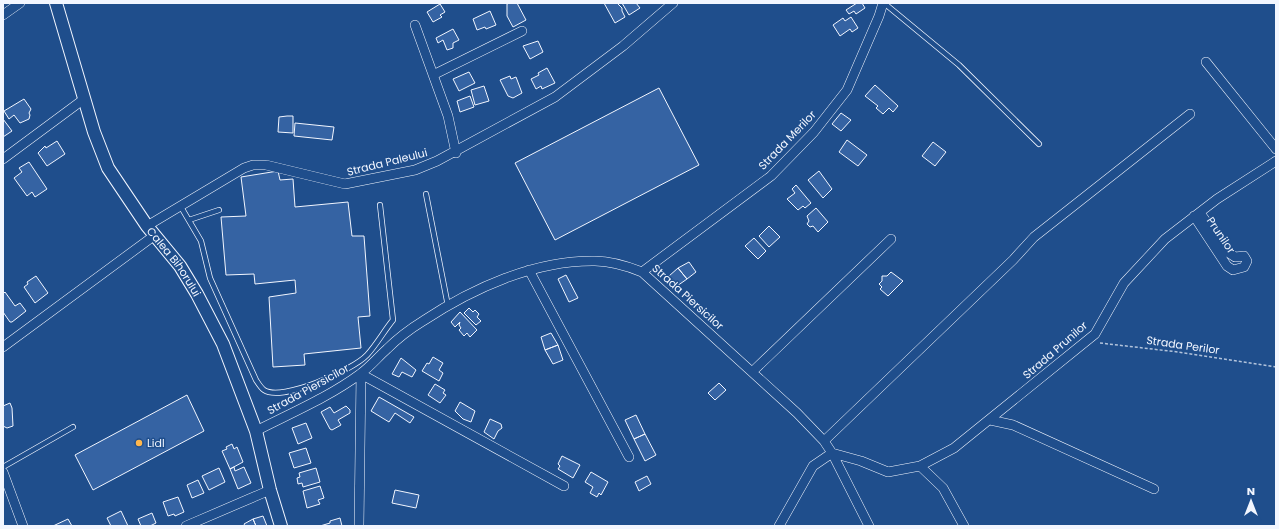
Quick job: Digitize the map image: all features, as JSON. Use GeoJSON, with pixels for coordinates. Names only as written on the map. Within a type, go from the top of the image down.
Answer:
{"type":"FeatureCollection","features":[{"type":"Feature","properties":{"kind":"main road","name":"Calea Bihorului"},"geometry":{"type":"LineString","coordinates":[[56,3],[94,132],[108,168],[147,226],[180,266],[223,344],[256,431],[270,490],[281,526]]}},
{"type":"Feature","properties":{"kind":"street"},"geometry":{"type":"LineString","coordinates":[[3,15],[20,3]]}},
{"type":"Feature","properties":{"kind":"street","name":"Strada Paleului"},"geometry":{"type":"LineString","coordinates":[[147,226],[244,168],[253,165],[278,167],[345,184],[415,170],[456,153],[555,97],[623,46],[673,3]]}},
{"type":"Feature","properties":{"kind":"street","name":"Strada Merilor"},"geometry":{"type":"LineString","coordinates":[[642,272],[771,176],[814,132],[847,90],[879,16],[883,3]]}},
{"type":"Feature","properties":{"kind":"street"},"geometry":{"type":"LineString","coordinates":[[415,25],[448,116],[456,153]]}},
{"type":"Feature","properties":{"kind":"street"},"geometry":{"type":"LineString","coordinates":[[433,75],[522,31]]}},
{"type":"Feature","properties":{"kind":"street"},"geometry":{"type":"LineString","coordinates":[[1206,62],[1276,149]]}},
{"type":"Feature","properties":{"kind":"street"},"geometry":{"type":"LineString","coordinates":[[3,159],[84,99]]}},
{"type":"Feature","properties":{"kind":"street"},"geometry":{"type":"LineString","coordinates":[[824,441],[1013,260],[1034,237],[1190,114]]}},
{"type":"Feature","properties":{"kind":"street","name":"Strada Prunilor"},"geometry":{"type":"LineString","coordinates":[[832,453],[861,461],[888,472],[920,466],[954,448],[1095,334],[1124,283],[1165,239],[1217,199],[1276,161]]}},
{"type":"Feature","properties":{"kind":"street","name":"Prunilor"},"geometry":{"type":"LineString","coordinates":[[1197,214],[1228,253],[1235,257],[1244,256],[1247,261],[1244,267],[1233,270],[1227,266],[1197,214]]}},
{"type":"Feature","properties":{"kind":"street"},"geometry":{"type":"LineString","coordinates":[[3,347],[155,235]]}},
{"type":"Feature","properties":{"kind":"street"},"geometry":{"type":"LineString","coordinates":[[752,372],[891,239]]}},
{"type":"Feature","properties":{"kind":"street","name":"Strada Piersicilor"},"geometry":{"type":"LineString","coordinates":[[256,431],[331,392],[360,374],[400,338],[422,321],[468,295],[529,270],[566,262],[596,260],[619,263],[642,272],[798,413],[824,441],[832,453],[869,526]]}},
{"type":"Feature","properties":{"kind":"street"},"geometry":{"type":"LineString","coordinates":[[529,270],[629,457]]}},
{"type":"Feature","properties":{"kind":"street"},"geometry":{"type":"LineString","coordinates":[[359,526],[360,374],[564,486]]}},
{"type":"Feature","properties":{"kind":"street"},"geometry":{"type":"LineString","coordinates":[[990,420],[1013,425],[1154,489]]}},
{"type":"Feature","properties":{"kind":"street"},"geometry":{"type":"LineString","coordinates":[[779,526],[813,466],[832,453]]}},
{"type":"Feature","properties":{"kind":"street"},"geometry":{"type":"LineString","coordinates":[[920,466],[943,488],[964,526]]}},
{"type":"Feature","properties":{"kind":"street"},"geometry":{"type":"LineString","coordinates":[[3,472],[23,526]]}},
{"type":"Feature","properties":{"kind":"street"},"geometry":{"type":"LineString","coordinates":[[186,526],[270,490]]}},
{"type":"Feature","properties":{"kind":"lane"},"geometry":{"type":"LineString","coordinates":[[883,3],[959,65],[1039,144]]}},
{"type":"Feature","properties":{"kind":"lane"},"geometry":{"type":"LineString","coordinates":[[426,194],[448,306]]}},
{"type":"Feature","properties":{"kind":"lane"},"geometry":{"type":"LineString","coordinates":[[181,207],[201,240],[210,278],[256,380],[264,390],[274,393],[320,382],[350,368],[367,355],[392,320],[380,205]]}},
{"type":"Feature","properties":{"kind":"lane"},"geometry":{"type":"LineString","coordinates":[[189,220],[219,210]]}},
{"type":"Feature","properties":{"kind":"lane"},"geometry":{"type":"LineString","coordinates":[[3,467],[73,427]]}},
{"type":"Feature","properties":{"kind":"path","name":"Strada Perilor"},"geometry":{"type":"LineString","coordinates":[[1087,341],[1178,352],[1276,367]]}},
{"type":"Feature","properties":{"kind":"building"},"geometry":{"type":"Polygon","coordinates":[[[517,3],[526,20],[513,27],[507,16],[507,4],[517,3]]]}},
{"type":"Feature","properties":{"kind":"building"},"geometry":{"type":"Polygon","coordinates":[[[604,3],[617,3],[622,8],[625,17],[615,23],[604,3]]]}},
{"type":"Feature","properties":{"kind":"building"},"geometry":{"type":"Polygon","coordinates":[[[622,3],[636,3],[640,8],[629,15],[622,3]]]}},
{"type":"Feature","properties":{"kind":"building"},"geometry":{"type":"Polygon","coordinates":[[[857,3],[862,3],[865,8],[856,14],[854,11],[849,14],[846,10],[857,3]]]}},
{"type":"Feature","properties":{"kind":"building"},"geometry":{"type":"Polygon","coordinates":[[[440,4],[445,12],[440,15],[442,17],[433,22],[427,12],[440,4]]]}},
{"type":"Feature","properties":{"kind":"building"},"geometry":{"type":"Polygon","coordinates":[[[490,11],[496,25],[486,29],[485,27],[477,30],[473,19],[490,11]]]}},
{"type":"Feature","properties":{"kind":"building"},"geometry":{"type":"Polygon","coordinates":[[[851,17],[858,28],[852,32],[850,29],[840,36],[833,25],[843,18],[845,21],[851,17]]]}},
{"type":"Feature","properties":{"kind":"building"},"geometry":{"type":"Polygon","coordinates":[[[453,29],[459,40],[453,43],[453,48],[447,50],[443,40],[438,43],[436,38],[453,29]]]}},
{"type":"Feature","properties":{"kind":"building"},"geometry":{"type":"Polygon","coordinates":[[[538,41],[543,52],[530,59],[523,46],[538,41]]]}},
{"type":"Feature","properties":{"kind":"building"},"geometry":{"type":"Polygon","coordinates":[[[547,68],[555,83],[542,89],[541,86],[536,89],[531,79],[539,75],[538,73],[547,68]]]}},
{"type":"Feature","properties":{"kind":"building"},"geometry":{"type":"Polygon","coordinates":[[[469,72],[475,83],[459,91],[453,79],[469,72]]]}},
{"type":"Feature","properties":{"kind":"building"},"geometry":{"type":"Polygon","coordinates":[[[510,76],[511,79],[516,77],[522,93],[513,98],[508,96],[500,80],[510,76]]]}},
{"type":"Feature","properties":{"kind":"building"},"geometry":{"type":"Polygon","coordinates":[[[875,85],[898,106],[893,112],[889,108],[883,114],[876,108],[878,106],[865,96],[875,85]]]}},
{"type":"Feature","properties":{"kind":"building"},"geometry":{"type":"Polygon","coordinates":[[[484,86],[489,101],[475,105],[471,90],[484,86]]]}},
{"type":"Feature","properties":{"kind":"building"},"geometry":{"type":"Polygon","coordinates":[[[659,88],[699,165],[555,240],[515,163],[659,88]]]}},
{"type":"Feature","properties":{"kind":"building"},"geometry":{"type":"Polygon","coordinates":[[[470,96],[474,107],[460,112],[457,101],[470,96]]]}},
{"type":"Feature","properties":{"kind":"building"},"geometry":{"type":"Polygon","coordinates":[[[24,99],[31,109],[29,119],[20,123],[14,115],[9,119],[4,111],[24,99]]]}},
{"type":"Feature","properties":{"kind":"building"},"geometry":{"type":"Polygon","coordinates":[[[841,113],[851,120],[841,131],[832,124],[841,113]]]}},
{"type":"Feature","properties":{"kind":"building"},"geometry":{"type":"Polygon","coordinates":[[[293,116],[293,133],[278,132],[279,117],[293,116]]]}},
{"type":"Feature","properties":{"kind":"building"},"geometry":{"type":"Polygon","coordinates":[[[3,119],[12,131],[3,137],[3,119]]]}},
{"type":"Feature","properties":{"kind":"building"},"geometry":{"type":"Polygon","coordinates":[[[295,123],[334,127],[332,140],[294,136],[295,123]]]}},
{"type":"Feature","properties":{"kind":"building"},"geometry":{"type":"Polygon","coordinates":[[[847,140],[867,155],[858,166],[839,152],[847,140]]]}},
{"type":"Feature","properties":{"kind":"building"},"geometry":{"type":"Polygon","coordinates":[[[57,141],[65,154],[47,166],[38,153],[45,146],[46,148],[57,141]]]}},
{"type":"Feature","properties":{"kind":"building"},"geometry":{"type":"Polygon","coordinates":[[[933,142],[946,152],[935,166],[922,156],[933,142]]]}},
{"type":"Feature","properties":{"kind":"building"},"geometry":{"type":"Polygon","coordinates":[[[29,162],[47,189],[35,197],[32,192],[27,196],[14,178],[22,172],[19,168],[29,162]]]}},
{"type":"Feature","properties":{"kind":"building"},"geometry":{"type":"Polygon","coordinates":[[[278,171],[280,180],[293,179],[295,207],[348,202],[352,236],[364,236],[370,316],[358,317],[361,348],[304,354],[305,365],[273,367],[269,297],[296,293],[295,280],[255,284],[254,274],[226,275],[221,217],[246,216],[241,177],[278,171]]]}},
{"type":"Feature","properties":{"kind":"building"},"geometry":{"type":"Polygon","coordinates":[[[819,171],[832,189],[823,198],[808,180],[819,171]]]}},
{"type":"Feature","properties":{"kind":"building"},"geometry":{"type":"Polygon","coordinates":[[[796,185],[811,203],[805,208],[803,206],[798,210],[787,199],[795,193],[792,189],[796,185]]]}},
{"type":"Feature","properties":{"kind":"building"},"geometry":{"type":"Polygon","coordinates":[[[816,208],[828,222],[818,232],[813,226],[810,227],[807,224],[809,221],[807,216],[816,208]]]}},
{"type":"Feature","properties":{"kind":"building"},"geometry":{"type":"Polygon","coordinates":[[[769,226],[780,237],[769,247],[759,236],[769,226]]]}},
{"type":"Feature","properties":{"kind":"building"},"geometry":{"type":"Polygon","coordinates":[[[754,238],[766,251],[758,259],[745,246],[754,238]]]}},
{"type":"Feature","properties":{"kind":"building"},"geometry":{"type":"Polygon","coordinates":[[[689,262],[696,272],[687,279],[678,268],[689,262]]]}},
{"type":"Feature","properties":{"kind":"building"},"geometry":{"type":"Polygon","coordinates":[[[678,268],[687,279],[677,286],[669,276],[678,268]]]}},
{"type":"Feature","properties":{"kind":"building"},"geometry":{"type":"Polygon","coordinates":[[[891,272],[903,281],[888,296],[880,289],[882,287],[879,284],[882,281],[882,276],[887,276],[891,272]]]}},
{"type":"Feature","properties":{"kind":"building"},"geometry":{"type":"Polygon","coordinates":[[[566,275],[578,298],[569,302],[558,279],[566,275]]]}},
{"type":"Feature","properties":{"kind":"building"},"geometry":{"type":"Polygon","coordinates":[[[36,276],[48,293],[35,303],[24,287],[28,284],[27,282],[36,276]]]}},
{"type":"Feature","properties":{"kind":"building"},"geometry":{"type":"Polygon","coordinates":[[[5,292],[15,306],[20,303],[26,311],[12,322],[10,322],[3,312],[3,294],[5,292]]]}},
{"type":"Feature","properties":{"kind":"building"},"geometry":{"type":"Polygon","coordinates":[[[469,308],[473,312],[475,310],[479,314],[477,317],[481,321],[476,325],[464,313],[469,308]]]}},
{"type":"Feature","properties":{"kind":"building"},"geometry":{"type":"Polygon","coordinates":[[[460,312],[477,330],[470,337],[467,333],[464,336],[459,330],[461,328],[459,325],[460,322],[455,327],[451,322],[460,312]]]}},
{"type":"Feature","properties":{"kind":"building"},"geometry":{"type":"Polygon","coordinates":[[[551,333],[558,345],[545,350],[541,337],[551,333]]]}},
{"type":"Feature","properties":{"kind":"building"},"geometry":{"type":"Polygon","coordinates":[[[558,345],[563,360],[553,364],[545,350],[558,345]]]}},
{"type":"Feature","properties":{"kind":"building"},"geometry":{"type":"Polygon","coordinates":[[[433,357],[443,363],[439,370],[443,373],[439,381],[422,371],[433,357]]]}},
{"type":"Feature","properties":{"kind":"building"},"geometry":{"type":"Polygon","coordinates":[[[401,358],[416,370],[412,377],[402,372],[399,377],[392,374],[401,358]]]}},
{"type":"Feature","properties":{"kind":"building"},"geometry":{"type":"Polygon","coordinates":[[[719,383],[726,390],[715,400],[708,393],[719,383]]]}},
{"type":"Feature","properties":{"kind":"building"},"geometry":{"type":"Polygon","coordinates":[[[435,384],[445,390],[443,393],[446,395],[440,403],[428,395],[435,384]]]}},
{"type":"Feature","properties":{"kind":"building","name":"Lidl"},"geometry":{"type":"Polygon","coordinates":[[[187,395],[204,431],[93,490],[75,455],[187,395]]]}},
{"type":"Feature","properties":{"kind":"building"},"geometry":{"type":"Polygon","coordinates":[[[379,397],[414,417],[410,423],[395,413],[389,422],[371,411],[379,397]]]}},
{"type":"Feature","properties":{"kind":"building"},"geometry":{"type":"Polygon","coordinates":[[[460,402],[475,411],[471,422],[463,419],[455,411],[460,402]]]}},
{"type":"Feature","properties":{"kind":"building"},"geometry":{"type":"Polygon","coordinates":[[[10,403],[12,408],[13,426],[7,428],[3,426],[3,406],[10,403]]]}},
{"type":"Feature","properties":{"kind":"building"},"geometry":{"type":"Polygon","coordinates":[[[346,406],[350,410],[350,413],[338,420],[341,425],[332,430],[330,429],[321,412],[330,407],[334,413],[346,406]]]}},
{"type":"Feature","properties":{"kind":"building"},"geometry":{"type":"Polygon","coordinates":[[[636,415],[645,434],[634,439],[625,420],[636,415]]]}},
{"type":"Feature","properties":{"kind":"building"},"geometry":{"type":"Polygon","coordinates":[[[490,419],[501,424],[502,428],[498,431],[494,439],[484,432],[490,419]]]}},
{"type":"Feature","properties":{"kind":"building"},"geometry":{"type":"Polygon","coordinates":[[[306,423],[312,438],[298,444],[292,428],[306,423]]]}},
{"type":"Feature","properties":{"kind":"building"},"geometry":{"type":"Polygon","coordinates":[[[645,434],[656,455],[645,461],[634,439],[645,434]]]}},
{"type":"Feature","properties":{"kind":"building"},"geometry":{"type":"Polygon","coordinates":[[[232,444],[234,449],[237,447],[243,462],[230,469],[222,451],[227,449],[226,447],[232,444]]]}},
{"type":"Feature","properties":{"kind":"building"},"geometry":{"type":"Polygon","coordinates":[[[306,448],[311,463],[294,468],[289,453],[306,448]]]}},
{"type":"Feature","properties":{"kind":"building"},"geometry":{"type":"Polygon","coordinates":[[[562,456],[580,465],[573,478],[558,469],[560,466],[558,464],[562,456]]]}},
{"type":"Feature","properties":{"kind":"building"},"geometry":{"type":"Polygon","coordinates":[[[234,467],[235,471],[244,467],[251,483],[238,489],[230,469],[234,467]]]}},
{"type":"Feature","properties":{"kind":"building"},"geometry":{"type":"Polygon","coordinates":[[[219,468],[225,482],[209,490],[202,476],[219,468]]]}},
{"type":"Feature","properties":{"kind":"building"},"geometry":{"type":"Polygon","coordinates":[[[316,468],[320,482],[303,487],[302,483],[298,484],[297,478],[300,477],[299,473],[316,468]]]}},
{"type":"Feature","properties":{"kind":"building"},"geometry":{"type":"Polygon","coordinates":[[[591,472],[608,482],[601,495],[599,493],[597,497],[590,493],[593,487],[585,482],[591,472]]]}},
{"type":"Feature","properties":{"kind":"building"},"geometry":{"type":"Polygon","coordinates":[[[647,476],[651,484],[639,491],[635,482],[647,476]]]}},
{"type":"Feature","properties":{"kind":"building"},"geometry":{"type":"Polygon","coordinates":[[[198,480],[204,493],[192,498],[187,485],[198,480]]]}},
{"type":"Feature","properties":{"kind":"building"},"geometry":{"type":"Polygon","coordinates":[[[320,486],[324,498],[318,500],[320,504],[307,508],[303,491],[320,486]]]}},
{"type":"Feature","properties":{"kind":"building"},"geometry":{"type":"Polygon","coordinates":[[[395,490],[419,495],[416,508],[392,503],[395,490]]]}},
{"type":"Feature","properties":{"kind":"building"},"geometry":{"type":"Polygon","coordinates":[[[178,497],[184,512],[175,516],[174,514],[168,516],[163,502],[178,497]]]}},
{"type":"Feature","properties":{"kind":"building"},"geometry":{"type":"Polygon","coordinates":[[[121,511],[128,526],[111,526],[107,518],[121,511]]]}},
{"type":"Feature","properties":{"kind":"building"},"geometry":{"type":"Polygon","coordinates":[[[152,513],[156,523],[150,526],[141,526],[138,519],[152,513]]]}},
{"type":"Feature","properties":{"kind":"building"},"geometry":{"type":"Polygon","coordinates":[[[263,516],[267,526],[256,526],[253,519],[263,516]]]}},
{"type":"Feature","properties":{"kind":"building"},"geometry":{"type":"Polygon","coordinates":[[[340,518],[342,526],[320,526],[330,523],[330,521],[340,518]]]}},
{"type":"Feature","properties":{"kind":"building"},"geometry":{"type":"Polygon","coordinates":[[[68,519],[72,526],[53,526],[68,519]]]}},
{"type":"Feature","properties":{"kind":"building"},"geometry":{"type":"Polygon","coordinates":[[[253,519],[256,526],[245,526],[244,524],[253,519]]]}},
{"type":"Feature","properties":{"kind":"place","name":"Lidl"},"geometry":{"type":"Point","coordinates":[139,443]}}]}
